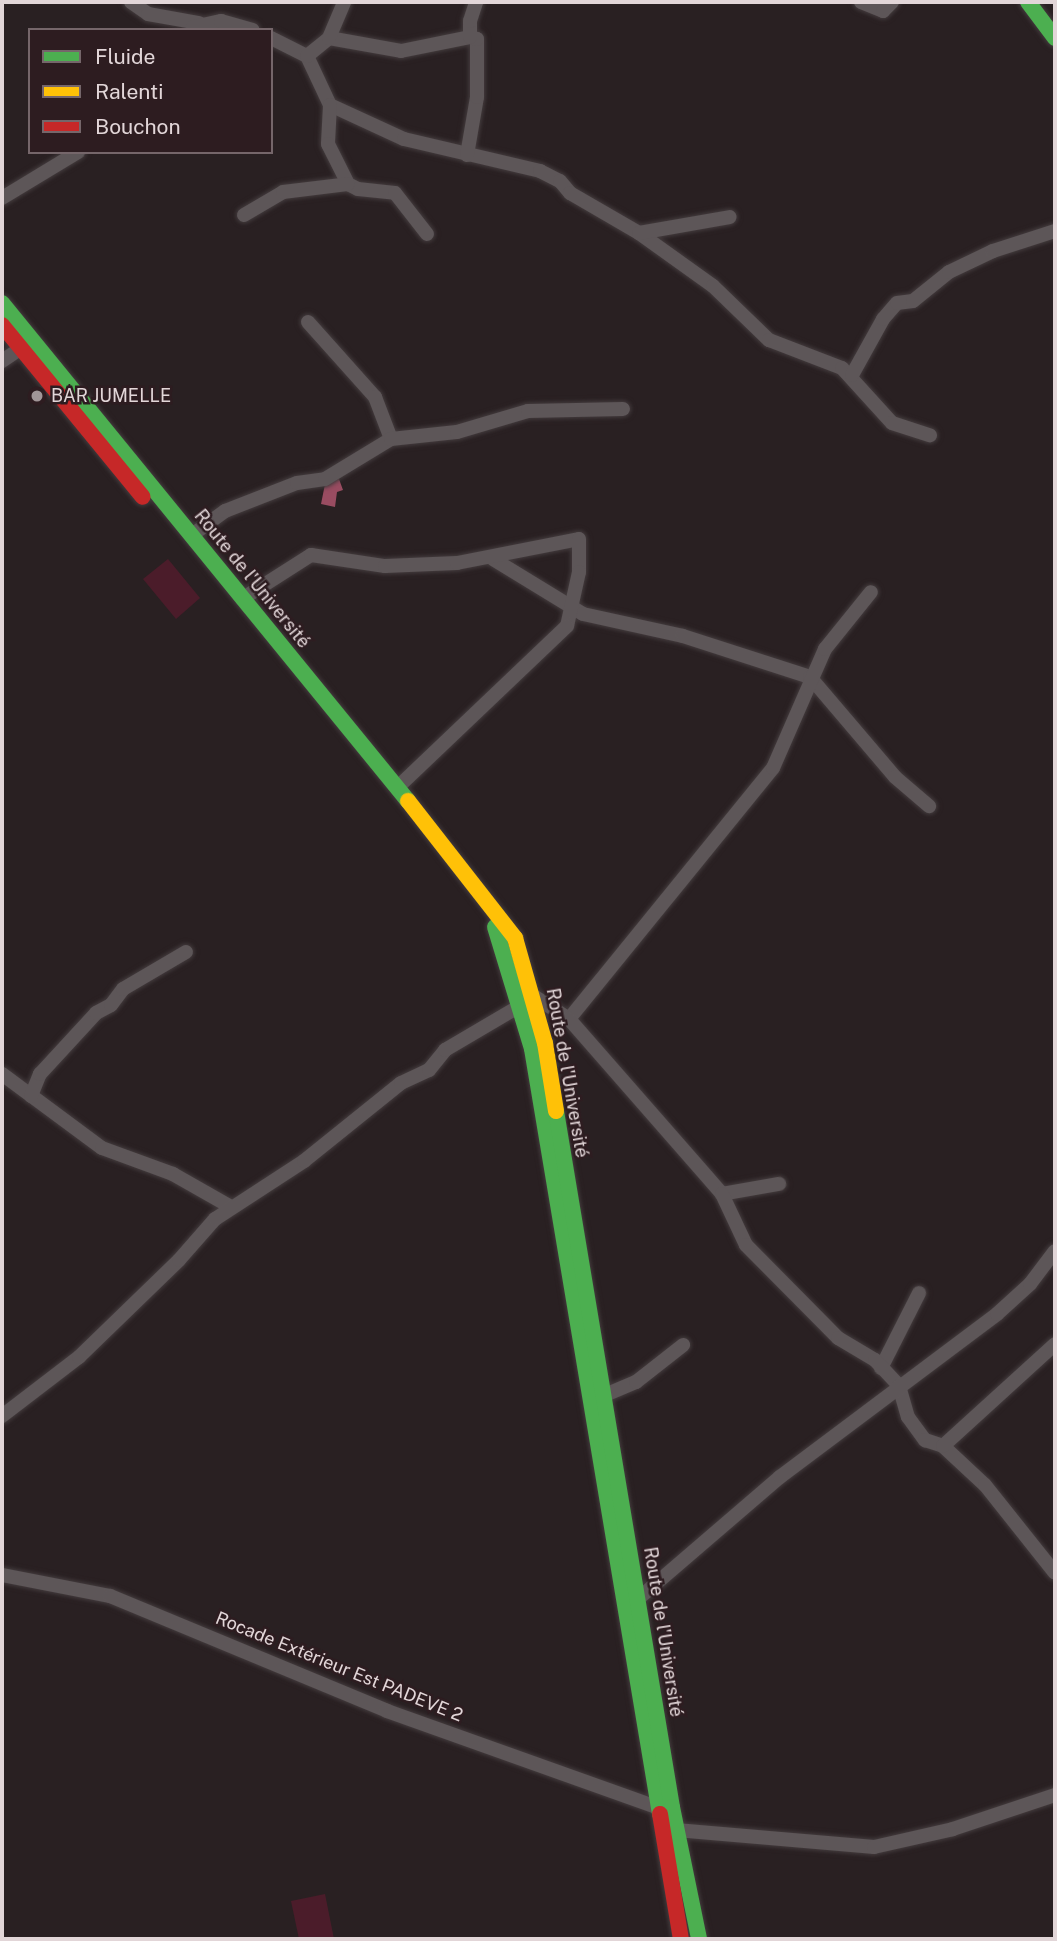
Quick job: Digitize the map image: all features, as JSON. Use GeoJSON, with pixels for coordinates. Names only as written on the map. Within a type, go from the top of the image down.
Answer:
{"type":"FeatureCollection","features":[{"type":"Feature","properties":{"kind":"main road"},"geometry":{"type":"LineString","coordinates":[[1028,2],[1055,38]]}},
{"type":"Feature","properties":{"kind":"main road","name":"Route de l'Université"},"geometry":{"type":"LineString","coordinates":[[2,303],[505,919],[529,1001],[681,1939]]}},
{"type":"Feature","properties":{"kind":"main road","name":"Route de l'Université"},"geometry":{"type":"LineString","coordinates":[[2,325],[494,926],[529,1001]]}},
{"type":"Feature","properties":{"kind":"main road","name":"Route de l'Université"},"geometry":{"type":"LineString","coordinates":[[548,1114],[604,1395],[676,1830],[699,1939]]}},
{"type":"Feature","properties":{"kind":"street"},"geometry":{"type":"LineString","coordinates":[[131,2],[148,14],[194,26],[221,21],[246,28]]}},
{"type":"Feature","properties":{"kind":"street"},"geometry":{"type":"LineString","coordinates":[[307,56],[329,38],[344,2]]}},
{"type":"Feature","properties":{"kind":"street"},"geometry":{"type":"LineString","coordinates":[[470,37],[470,20],[476,2]]}},
{"type":"Feature","properties":{"kind":"street"},"geometry":{"type":"LineString","coordinates":[[862,2],[883,11],[892,2]]}},
{"type":"Feature","properties":{"kind":"street"},"geometry":{"type":"LineString","coordinates":[[329,38],[401,51],[470,37],[477,39],[477,97],[467,155]]}},
{"type":"Feature","properties":{"kind":"street"},"geometry":{"type":"LineString","coordinates":[[273,39],[307,56],[330,105],[328,144],[348,184]]}},
{"type":"Feature","properties":{"kind":"street"},"geometry":{"type":"LineString","coordinates":[[330,105],[404,139],[540,171],[639,233],[713,286],[769,340],[852,375],[892,423],[930,435]]}},
{"type":"Feature","properties":{"kind":"street"},"geometry":{"type":"LineString","coordinates":[[2,198],[75,154]]}},
{"type":"Feature","properties":{"kind":"street"},"geometry":{"type":"LineString","coordinates":[[244,215],[283,192],[348,184],[358,189],[396,193],[427,234]]}},
{"type":"Feature","properties":{"kind":"street"},"geometry":{"type":"LineString","coordinates":[[639,233],[730,217]]}},
{"type":"Feature","properties":{"kind":"street"},"geometry":{"type":"LineString","coordinates":[[852,375],[883,319],[897,303],[913,302],[949,272],[993,251],[1055,231]]}},
{"type":"Feature","properties":{"kind":"street"},"geometry":{"type":"LineString","coordinates":[[308,322],[375,397],[391,439]]}},
{"type":"Feature","properties":{"kind":"street"},"geometry":{"type":"LineString","coordinates":[[2,361],[21,348]]}},
{"type":"Feature","properties":{"kind":"street"},"geometry":{"type":"LineString","coordinates":[[192,535],[225,511],[297,483],[325,479],[391,439],[457,432],[528,411],[623,409]]}},
{"type":"Feature","properties":{"kind":"street"},"geometry":{"type":"LineString","coordinates":[[242,599],[311,555],[401,566],[493,559],[579,539],[573,608],[568,626],[397,788]]}},
{"type":"Feature","properties":{"kind":"street"},"geometry":{"type":"LineString","coordinates":[[493,559],[573,608],[598,618],[684,636],[810,677],[895,777],[929,806]]}},
{"type":"Feature","properties":{"kind":"street"},"geometry":{"type":"LineString","coordinates":[[569,1019],[773,768],[810,677],[825,649],[871,592]]}},
{"type":"Feature","properties":{"kind":"street"},"geometry":{"type":"LineString","coordinates":[[31,1096],[40,1074],[96,1013],[111,1005],[123,989],[186,952]]}},
{"type":"Feature","properties":{"kind":"street"},"geometry":{"type":"LineString","coordinates":[[2,1416],[79,1357],[231,1207],[304,1161],[401,1083],[429,1070],[445,1050],[529,1001],[569,1019],[722,1195],[746,1245],[838,1338],[881,1368],[899,1386],[908,1417],[925,1440],[943,1446],[985,1485],[1055,1573]]}},
{"type":"Feature","properties":{"kind":"street"},"geometry":{"type":"LineString","coordinates":[[2,1074],[20,1084],[31,1096],[102,1148],[191,1182],[231,1207]]}},
{"type":"Feature","properties":{"kind":"street"},"geometry":{"type":"LineString","coordinates":[[722,1195],[779,1184]]}},
{"type":"Feature","properties":{"kind":"street"},"geometry":{"type":"LineString","coordinates":[[638,1599],[780,1477],[997,1314],[1030,1284],[1055,1251]]}},
{"type":"Feature","properties":{"kind":"street"},"geometry":{"type":"LineString","coordinates":[[881,1368],[919,1293]]}},
{"type":"Feature","properties":{"kind":"street"},"geometry":{"type":"LineString","coordinates":[[943,1446],[1055,1343]]}},
{"type":"Feature","properties":{"kind":"street"},"geometry":{"type":"LineString","coordinates":[[604,1395],[636,1382],[683,1345]]}},
{"type":"Feature","properties":{"kind":"street","name":"Rocade Extérieur Est PADEVE 2"},"geometry":{"type":"LineString","coordinates":[[2,1575],[110,1596],[387,1710],[659,1808]]}},
{"type":"Feature","properties":{"kind":"street"},"geometry":{"type":"LineString","coordinates":[[676,1830],[874,1847],[953,1829],[1055,1795]]}},
{"type":"Feature","properties":{"kind":"shaded area"},"geometry":{"type":"Polygon","coordinates":[[[339,479],[343,490],[337,492],[335,507],[321,504],[325,484],[339,479]]]}},
{"type":"Feature","properties":{"kind":"shaded area"},"geometry":{"type":"Polygon","coordinates":[[[168,559],[200,598],[176,619],[143,579],[168,559]]]}},
{"type":"Feature","properties":{"kind":"shaded area"},"geometry":{"type":"Polygon","coordinates":[[[325,1894],[334,1939],[299,1939],[291,1901],[325,1894]]]}},
{"type":"Feature","properties":{"kind":"traffic: fast"},"geometry":{"type":"LineString","coordinates":[[1028,2],[1055,38]]}},
{"type":"Feature","properties":{"kind":"traffic: fast"},"geometry":{"type":"LineString","coordinates":[[2,303],[408,801]]}},
{"type":"Feature","properties":{"kind":"traffic: fast"},"geometry":{"type":"LineString","coordinates":[[495,927],[532,1049],[660,1814]]}},
{"type":"Feature","properties":{"kind":"traffic: fast"},"geometry":{"type":"LineString","coordinates":[[556,1111],[672,1807],[699,1939]]}},
{"type":"Feature","properties":{"kind":"traffic: slow"},"geometry":{"type":"LineString","coordinates":[[408,801],[515,938],[545,1043],[556,1111]]}},
{"type":"Feature","properties":{"kind":"traffic: jam"},"geometry":{"type":"LineString","coordinates":[[2,325],[143,497]]}},
{"type":"Feature","properties":{"kind":"traffic: jam"},"geometry":{"type":"LineString","coordinates":[[660,1814],[681,1939]]}},
{"type":"Feature","properties":{"kind":"place","name":"BAR JUMELLE"},"geometry":{"type":"Point","coordinates":[37,396]}}]}
